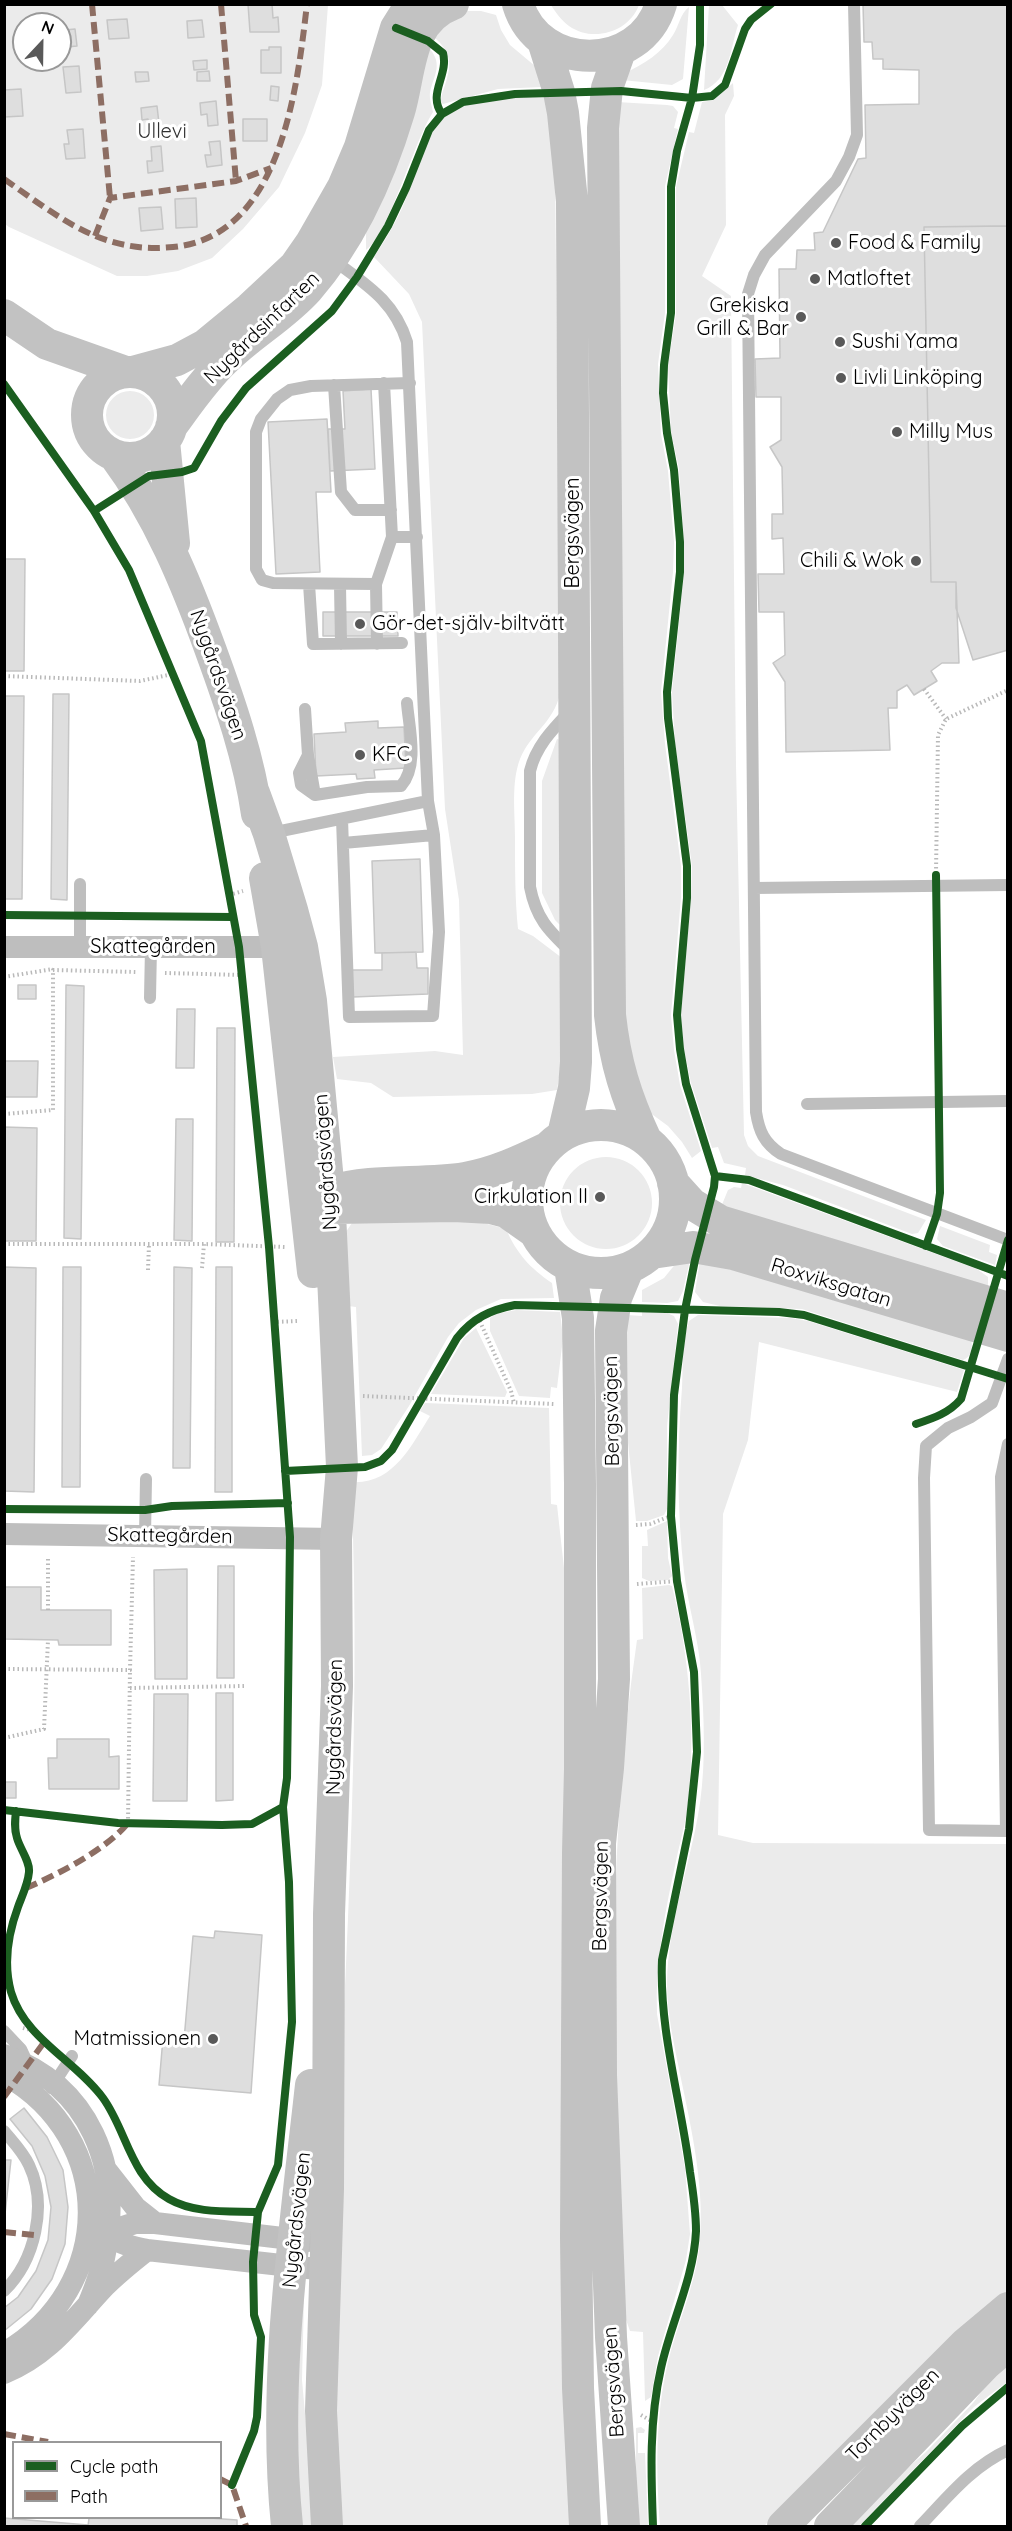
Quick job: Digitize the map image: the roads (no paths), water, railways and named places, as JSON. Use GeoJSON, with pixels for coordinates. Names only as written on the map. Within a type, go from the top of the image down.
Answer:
{"type":"FeatureCollection","features":[{"type":"Feature","properties":{"kind":"main road"},"geometry":{"type":"LineString","coordinates":[[511,7],[543,41],[567,54],[580,57],[607,55],[620,51],[640,38],[666,9]]}},
{"type":"Feature","properties":{"kind":"main road","name":"Nygårdsinfarten"},"geometry":{"type":"LineString","coordinates":[[168,434],[204,383],[225,359],[307,290],[321,251],[374,181],[403,96],[411,52],[431,9]]}},
{"type":"Feature","properties":{"kind":"main road","name":"Bergsvägen"},"geometry":{"type":"LineString","coordinates":[[543,41],[563,113],[572,201],[576,1075],[555,1141]]}},
{"type":"Feature","properties":{"kind":"main road","name":"Bergsvägen"},"geometry":{"type":"LineString","coordinates":[[620,51],[607,88],[603,128],[610,1015],[618,1067],[627,1100],[646,1140]]}},
{"type":"Feature","properties":{"kind":"main road","name":"Nygårdsinfarten"},"geometry":{"type":"LineString","coordinates":[[130,372],[171,362],[205,345],[295,266],[321,251]]}},
{"type":"Feature","properties":{"kind":"main road"},"geometry":{"type":"LineString","coordinates":[[4,315],[47,344],[152,378],[165,391],[172,408],[168,434],[150,453],[132,458],[114,455],[101,447],[91,435],[87,421],[87,406],[79,383],[47,344]]}},
{"type":"Feature","properties":{"kind":"main road"},"geometry":{"type":"LineString","coordinates":[[87,406],[98,385],[111,376],[130,372]]}},
{"type":"Feature","properties":{"kind":"main road","name":"Nygårdsvägen"},"geometry":{"type":"LineString","coordinates":[[168,434],[176,559]]}},
{"type":"Feature","properties":{"kind":"main road","name":"Nygårdsvägen"},"geometry":{"type":"LineString","coordinates":[[114,455],[135,483],[176,559],[236,723],[318,1058],[326,1150],[322,1201]]}},
{"type":"Feature","properties":{"kind":"main road","name":"Nygårdsvägen"},"geometry":{"type":"LineString","coordinates":[[290,947],[322,1201],[342,1467],[336,1539],[337,1686],[329,1914],[326,2256],[321,2410],[327,2526]]}},
{"type":"Feature","properties":{"kind":"main road"},"geometry":{"type":"LineString","coordinates":[[322,1201],[389,1183],[464,1179],[513,1165],[555,1141],[588,1127],[614,1126],[630,1131],[646,1140],[668,1166],[673,1183],[675,1202],[672,1221],[664,1238],[640,1261],[598,1274],[570,1267],[548,1252],[533,1231],[528,1217],[527,1187],[534,1166],[555,1141]]}},
{"type":"Feature","properties":{"kind":"main road"},"geometry":{"type":"LineString","coordinates":[[326,1150],[354,1172],[389,1183]]}},
{"type":"Feature","properties":{"kind":"main road","name":"Roxviksgatan"},"geometry":{"type":"LineString","coordinates":[[673,1183],[692,1204],[731,1226],[1008,1308]]}},
{"type":"Feature","properties":{"kind":"main road"},"geometry":{"type":"LineString","coordinates":[[322,1201],[491,1208],[506,1212],[533,1231]]}},
{"type":"Feature","properties":{"kind":"main road","name":"Roxviksgatan"},"geometry":{"type":"LineString","coordinates":[[640,1261],[693,1247],[732,1254],[1008,1336]]}},
{"type":"Feature","properties":{"kind":"main road","name":"Bergsvägen"},"geometry":{"type":"LineString","coordinates":[[624,2526],[611,2337],[601,2087],[599,1902],[600,1843],[614,1679],[611,1331],[616,1298],[640,1261]]}},
{"type":"Feature","properties":{"kind":"main road","name":"Bergsvägen"},"geometry":{"type":"LineString","coordinates":[[570,1267],[578,1318],[580,1485],[576,2238],[578,2388],[585,2526]]}},
{"type":"Feature","properties":{"kind":"main road","name":"Nygårdsvägen"},"geometry":{"type":"LineString","coordinates":[[287,2526],[283,2395],[292,2253],[329,1914]]}},
{"type":"Feature","properties":{"kind":"main road","name":"Tornbyvägen"},"geometry":{"type":"LineString","coordinates":[[783,2526],[965,2344],[1008,2308]]}},
{"type":"Feature","properties":{"kind":"main road","name":"Tornbyvägen"},"geometry":{"type":"LineString","coordinates":[[830,2526],[978,2372],[1008,2345]]}},
{"type":"Feature","properties":{"kind":"street","name":"Skattegården"},"geometry":{"type":"LineString","coordinates":[[4,947],[290,947]]}},
{"type":"Feature","properties":{"kind":"street","name":"Skattegården"},"geometry":{"type":"LineString","coordinates":[[4,1534],[336,1539]]}},
{"type":"Feature","properties":{"kind":"street"},"geometry":{"type":"LineString","coordinates":[[4,2055],[28,2064],[49,2092],[80,2163],[98,2230],[58,2308],[5,2367]]}},
{"type":"Feature","properties":{"kind":"street"},"geometry":{"type":"LineString","coordinates":[[4,2074],[49,2092],[69,2096],[92,2131],[107,2171],[136,2208],[155,2223]]}},
{"type":"Feature","properties":{"kind":"street"},"geometry":{"type":"LineString","coordinates":[[88,2305],[100,2273],[98,2230],[107,2171]]}},
{"type":"Feature","properties":{"kind":"street"},"geometry":{"type":"LineString","coordinates":[[98,2230],[135,2223],[155,2223],[292,2253]]}},
{"type":"Feature","properties":{"kind":"street"},"geometry":{"type":"LineString","coordinates":[[98,2230],[119,2241],[147,2250],[292,2253],[326,2256]]}},
{"type":"Feature","properties":{"kind":"street"},"geometry":{"type":"LineString","coordinates":[[5,2367],[26,2364],[46,2349],[64,2334],[107,2284],[147,2250]]}},
{"type":"Feature","properties":{"kind":"lane"},"geometry":{"type":"LineString","coordinates":[[854,4],[857,135],[849,157],[837,181],[765,255],[754,275],[748,294],[756,1112],[762,1136],[769,1146],[781,1154],[1008,1240]]}},
{"type":"Feature","properties":{"kind":"lane"},"geometry":{"type":"LineString","coordinates":[[321,251],[382,298],[402,326],[407,342],[428,801],[434,835],[439,932],[433,1016],[349,1017],[342,819]]}},
{"type":"Feature","properties":{"kind":"lane"},"geometry":{"type":"LineString","coordinates":[[377,644],[376,584],[392,537],[384,383]]}},
{"type":"Feature","properties":{"kind":"lane"},"geometry":{"type":"LineString","coordinates":[[376,584],[273,583],[262,580],[256,569],[254,452],[256,432],[261,419],[277,399],[290,390],[311,386],[410,383]]}},
{"type":"Feature","properties":{"kind":"lane"},"geometry":{"type":"LineString","coordinates":[[334,385],[341,492],[355,510],[391,510]]}},
{"type":"Feature","properties":{"kind":"lane"},"geometry":{"type":"LineString","coordinates":[[392,537],[417,537]]}},
{"type":"Feature","properties":{"kind":"lane"},"geometry":{"type":"LineString","coordinates":[[309,584],[313,644],[402,643]]}},
{"type":"Feature","properties":{"kind":"lane"},"geometry":{"type":"LineString","coordinates":[[340,585],[340,644]]}},
{"type":"Feature","properties":{"kind":"lane"},"geometry":{"type":"LineString","coordinates":[[305,709],[308,755],[315,795],[367,787],[401,786],[408,778],[411,767],[407,703]]}},
{"type":"Feature","properties":{"kind":"lane"},"geometry":{"type":"LineString","coordinates":[[575,706],[541,744],[533,757],[530,771],[530,875],[534,905],[541,920],[577,957]]}},
{"type":"Feature","properties":{"kind":"lane"},"geometry":{"type":"LineString","coordinates":[[264,835],[428,801]]}},
{"type":"Feature","properties":{"kind":"lane"},"geometry":{"type":"LineString","coordinates":[[343,843],[434,835]]}},
{"type":"Feature","properties":{"kind":"lane"},"geometry":{"type":"LineString","coordinates":[[80,884],[81,947]]}},
{"type":"Feature","properties":{"kind":"lane"},"geometry":{"type":"LineString","coordinates":[[754,888],[1008,885]]}},
{"type":"Feature","properties":{"kind":"lane"},"geometry":{"type":"LineString","coordinates":[[150,947],[150,998]]}},
{"type":"Feature","properties":{"kind":"lane"},"geometry":{"type":"LineString","coordinates":[[807,1104],[1008,1101]]}},
{"type":"Feature","properties":{"kind":"lane"},"geometry":{"type":"LineString","coordinates":[[1008,1359],[992,1403],[948,1428],[926,1446],[924,1478],[929,1830],[1007,1831],[1001,1477],[1008,1444]]}},
{"type":"Feature","properties":{"kind":"lane"},"geometry":{"type":"LineString","coordinates":[[140,1536],[146,1479]]}},
{"type":"Feature","properties":{"kind":"lane"},"geometry":{"type":"LineString","coordinates":[[4,2031],[21,2049],[28,2064]]}},
{"type":"Feature","properties":{"kind":"lane"},"geometry":{"type":"LineString","coordinates":[[49,2092],[72,2056]]}},
{"type":"Feature","properties":{"kind":"lane"},"geometry":{"type":"LineString","coordinates":[[4,2131],[30,2166],[37,2192],[38,2210],[29,2254],[20,2274],[4,2291]]}},
{"type":"Feature","properties":{"kind":"lane"},"geometry":{"type":"LineString","coordinates":[[920,2526],[970,2473],[991,2457],[1008,2450]]}},
{"type":"Feature","properties":{"kind":"place","name":"Food & Family"},"geometry":{"type":"Point","coordinates":[836,243]}},
{"type":"Feature","properties":{"kind":"place","name":"Matloftet"},"geometry":{"type":"Point","coordinates":[815,279]}},
{"type":"Feature","properties":{"kind":"place","name":"Grekiska Grill & Bar"},"geometry":{"type":"Point","coordinates":[801,317]}},
{"type":"Feature","properties":{"kind":"place","name":"Sushi Yama"},"geometry":{"type":"Point","coordinates":[840,342]}},
{"type":"Feature","properties":{"kind":"place","name":"Livli Linköping"},"geometry":{"type":"Point","coordinates":[841,378]}},
{"type":"Feature","properties":{"kind":"place","name":"Milly Mus"},"geometry":{"type":"Point","coordinates":[897,432]}},
{"type":"Feature","properties":{"kind":"place","name":"Chili & Wok"},"geometry":{"type":"Point","coordinates":[916,561]}},
{"type":"Feature","properties":{"kind":"place","name":"Gör-det-själv-biltvätt"},"geometry":{"type":"Point","coordinates":[360,624]}},
{"type":"Feature","properties":{"kind":"place","name":"KFC"},"geometry":{"type":"Point","coordinates":[360,755]}},
{"type":"Feature","properties":{"kind":"place","name":"Cirkulation II"},"geometry":{"type":"Point","coordinates":[600,1197]}},
{"type":"Feature","properties":{"kind":"place","name":"Matmissionen"},"geometry":{"type":"Point","coordinates":[213,2039]}},
{"type":"Feature","properties":{"kind":"park label","name":"Ullevi"},"geometry":{"type":"Point","coordinates":[162,132]}}]}
